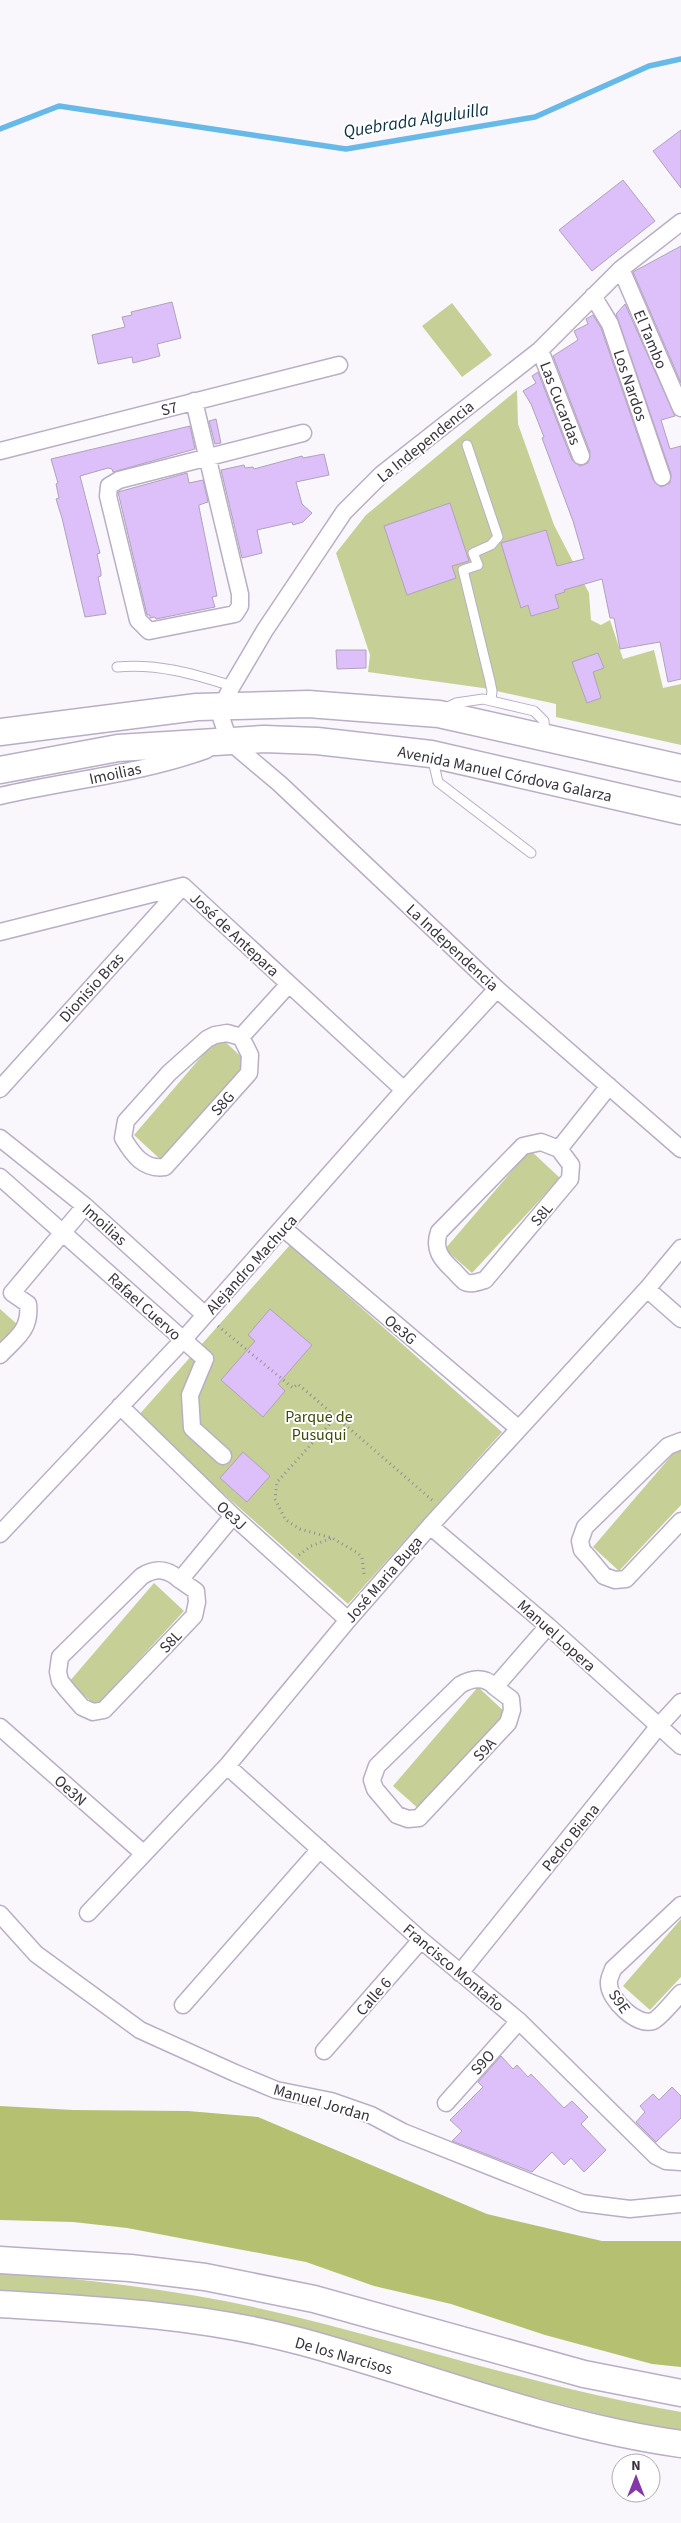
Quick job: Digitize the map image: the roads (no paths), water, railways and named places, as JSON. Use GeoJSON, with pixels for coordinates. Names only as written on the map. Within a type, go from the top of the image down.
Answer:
{"type":"FeatureCollection","features":[{"type":"Feature","properties":{"kind":"main road"},"geometry":{"type":"LineString","coordinates":[[0,732],[227,696],[438,714],[681,768]]}},
{"type":"Feature","properties":{"kind":"main road","name":"Avenida Manuel Córdova Galarza"},"geometry":{"type":"LineString","coordinates":[[0,770],[118,748],[264,739],[317,741],[431,754],[681,811]]}},
{"type":"Feature","properties":{"kind":"main road"},"geometry":{"type":"LineString","coordinates":[[0,2260],[130,2268],[223,2280],[314,2298],[584,2374],[681,2393]]}},
{"type":"Feature","properties":{"kind":"main road","name":"De los Narcisos"},"geometry":{"type":"LineString","coordinates":[[0,2304],[145,2313],[234,2327],[301,2341],[563,2420],[681,2444]]}},
{"type":"Feature","properties":{"kind":"street","name":"La Independencia"},"geometry":{"type":"LineString","coordinates":[[227,696],[300,575],[344,512],[388,469],[540,350],[621,269],[679,227]]}},
{"type":"Feature","properties":{"kind":"street","name":"El Tambo"},"geometry":{"type":"LineString","coordinates":[[621,269],[681,408]]}},
{"type":"Feature","properties":{"kind":"street","name":"Los Nardos"},"geometry":{"type":"LineString","coordinates":[[594,296],[610,324],[662,477]]}},
{"type":"Feature","properties":{"kind":"street","name":"Las Cucardas"},"geometry":{"type":"LineString","coordinates":[[540,350],[552,375],[582,456]]}},
{"type":"Feature","properties":{"kind":"street","name":"S7"},"geometry":{"type":"LineString","coordinates":[[0,452],[339,365]]}},
{"type":"Feature","properties":{"kind":"street"},"geometry":{"type":"LineString","coordinates":[[194,402],[208,456],[240,594],[240,606],[235,614],[148,631],[138,620],[108,496],[109,486],[119,480],[208,456],[304,433]]}},
{"type":"Feature","properties":{"kind":"street"},"geometry":{"type":"LineString","coordinates":[[227,696],[221,717],[229,741]]}},
{"type":"Feature","properties":{"kind":"street","name":"La Independencia"},"geometry":{"type":"LineString","coordinates":[[229,741],[280,784],[497,989],[681,1149]]}},
{"type":"Feature","properties":{"kind":"street","name":"Imoilias"},"geometry":{"type":"LineString","coordinates":[[0,796],[185,757],[229,741]]}},
{"type":"Feature","properties":{"kind":"street","name":"José de Antepara"},"geometry":{"type":"LineString","coordinates":[[0,932],[182,886],[404,1090]]}},
{"type":"Feature","properties":{"kind":"street","name":"Dionisio Bras"},"geometry":{"type":"LineString","coordinates":[[0,1089],[182,886]]}},
{"type":"Feature","properties":{"kind":"street"},"geometry":{"type":"LineString","coordinates":[[241,1037],[289,984]]}},
{"type":"Feature","properties":{"kind":"street","name":"Alejandro Machuca"},"geometry":{"type":"LineString","coordinates":[[0,1534],[205,1316],[404,1090],[497,989]]}},
{"type":"Feature","properties":{"kind":"street","name":"S8G"},"geometry":{"type":"LineString","coordinates":[[227,1033],[241,1037],[250,1055],[249,1073],[165,1167],[154,1168],[144,1164],[123,1138],[123,1129],[126,1121],[169,1073],[207,1039],[215,1034],[227,1033]]}},
{"type":"Feature","properties":{"kind":"street"},"geometry":{"type":"LineString","coordinates":[[559,1149],[609,1086]]}},
{"type":"Feature","properties":{"kind":"street","name":"Imoilias"},"geometry":{"type":"LineString","coordinates":[[0,1138],[85,1206],[205,1316]]}},
{"type":"Feature","properties":{"kind":"street","name":"S8L"},"geometry":{"type":"LineString","coordinates":[[541,1142],[559,1149],[571,1165],[570,1179],[484,1280],[474,1284],[465,1282],[444,1262],[437,1250],[436,1241],[439,1232],[523,1146],[541,1142]]}},
{"type":"Feature","properties":{"kind":"street","name":"Rafael Cuervo"},"geometry":{"type":"LineString","coordinates":[[0,1177],[205,1359],[190,1395],[192,1428],[223,1456]]}},
{"type":"Feature","properties":{"kind":"street"},"geometry":{"type":"LineString","coordinates":[[0,1355],[26,1328],[29,1315],[28,1304],[6,1289],[64,1232],[85,1206]]}},
{"type":"Feature","properties":{"kind":"street","name":"Oe3G"},"geometry":{"type":"LineString","coordinates":[[283,1228],[519,1429]]}},
{"type":"Feature","properties":{"kind":"street","name":"José Maria Buga"},"geometry":{"type":"LineString","coordinates":[[88,1912],[227,1766],[348,1620],[444,1510],[647,1289],[681,1248]]}},
{"type":"Feature","properties":{"kind":"street"},"geometry":{"type":"LineString","coordinates":[[647,1289],[681,1319]]}},
{"type":"Feature","properties":{"kind":"street","name":"Oe3J"},"geometry":{"type":"LineString","coordinates":[[120,1406],[233,1516],[348,1620]]}},
{"type":"Feature","properties":{"kind":"street"},"geometry":{"type":"LineString","coordinates":[[681,1441],[668,1446],[585,1527],[580,1541],[582,1550],[604,1576],[615,1580],[626,1579],[681,1521]]}},
{"type":"Feature","properties":{"kind":"street"},"geometry":{"type":"LineString","coordinates":[[180,1580],[233,1516]]}},
{"type":"Feature","properties":{"kind":"street","name":"Manuel Lopera"},"geometry":{"type":"LineString","coordinates":[[430,1526],[548,1626],[681,1746]]}},
{"type":"Feature","properties":{"kind":"street","name":"S8L"},"geometry":{"type":"LineString","coordinates":[[163,1569],[172,1572],[180,1580],[196,1591],[197,1602],[194,1616],[104,1710],[93,1712],[82,1707],[60,1681],[58,1672],[60,1657],[142,1576],[149,1572],[163,1569]]}},
{"type":"Feature","properties":{"kind":"street"},"geometry":{"type":"LineString","coordinates":[[495,1687],[548,1626]]}},
{"type":"Feature","properties":{"kind":"street","name":"S9A"},"geometry":{"type":"LineString","coordinates":[[481,1679],[489,1681],[495,1687],[511,1699],[512,1710],[508,1723],[419,1818],[408,1819],[397,1815],[375,1789],[372,1780],[378,1766],[460,1685],[466,1681],[481,1679]]}},
{"type":"Feature","properties":{"kind":"street","name":"Pedro Biena"},"geometry":{"type":"LineString","coordinates":[[460,1973],[658,1727],[681,1702]]}},
{"type":"Feature","properties":{"kind":"street","name":"Oe3N"},"geometry":{"type":"LineString","coordinates":[[0,1727],[143,1853]]}},
{"type":"Feature","properties":{"kind":"street","name":"Francisco Montaño"},"geometry":{"type":"LineString","coordinates":[[227,1766],[421,1940],[519,2021],[656,2156],[666,2161],[681,2162]]}},
{"type":"Feature","properties":{"kind":"street"},"geometry":{"type":"LineString","coordinates":[[183,2004],[320,1849]]}},
{"type":"Feature","properties":{"kind":"street","name":"S9E"},"geometry":{"type":"LineString","coordinates":[[681,1905],[613,1969],[608,1983],[610,1992],[632,2018],[643,2022],[654,2021],[681,1993]]}},
{"type":"Feature","properties":{"kind":"street","name":"Manuel Jordan"},"geometry":{"type":"LineString","coordinates":[[0,1914],[36,1954],[140,2030],[235,2073],[276,2090],[332,2102],[371,2115],[403,2132],[582,2204],[630,2209],[681,2204]]}},
{"type":"Feature","properties":{"kind":"street","name":"Calle 6"},"geometry":{"type":"LineString","coordinates":[[324,2051],[421,1940]]}},
{"type":"Feature","properties":{"kind":"street","name":"S9O"},"geometry":{"type":"LineString","coordinates":[[446,2103],[519,2021]]}},
{"type":"Feature","properties":{"kind":"lane"},"geometry":{"type":"LineString","coordinates":[[467,445],[498,537],[491,545],[474,552],[478,565],[463,570],[492,691],[491,700]]}},
{"type":"Feature","properties":{"kind":"lane"},"geometry":{"type":"LineString","coordinates":[[117,667],[145,666],[174,670],[227,696]]}},
{"type":"Feature","properties":{"kind":"lane"},"geometry":{"type":"LineString","coordinates":[[438,714],[446,707],[456,703],[469,700],[491,700],[538,714],[544,721],[545,738]]}},
{"type":"Feature","properties":{"kind":"lane"},"geometry":{"type":"LineString","coordinates":[[431,754],[438,782],[531,852]]}},
{"type":"Feature","properties":{"kind":"waterway","name":"Quebrada Alguluilla"},"geometry":{"type":"LineString","coordinates":[[0,129],[59,106],[346,149],[535,117],[649,66],[681,59]]}},
{"type":"Feature","properties":{"kind":"park label","name":"Parque de Pusuqui"},"geometry":{"type":"Point","coordinates":[319,1425]}}]}
